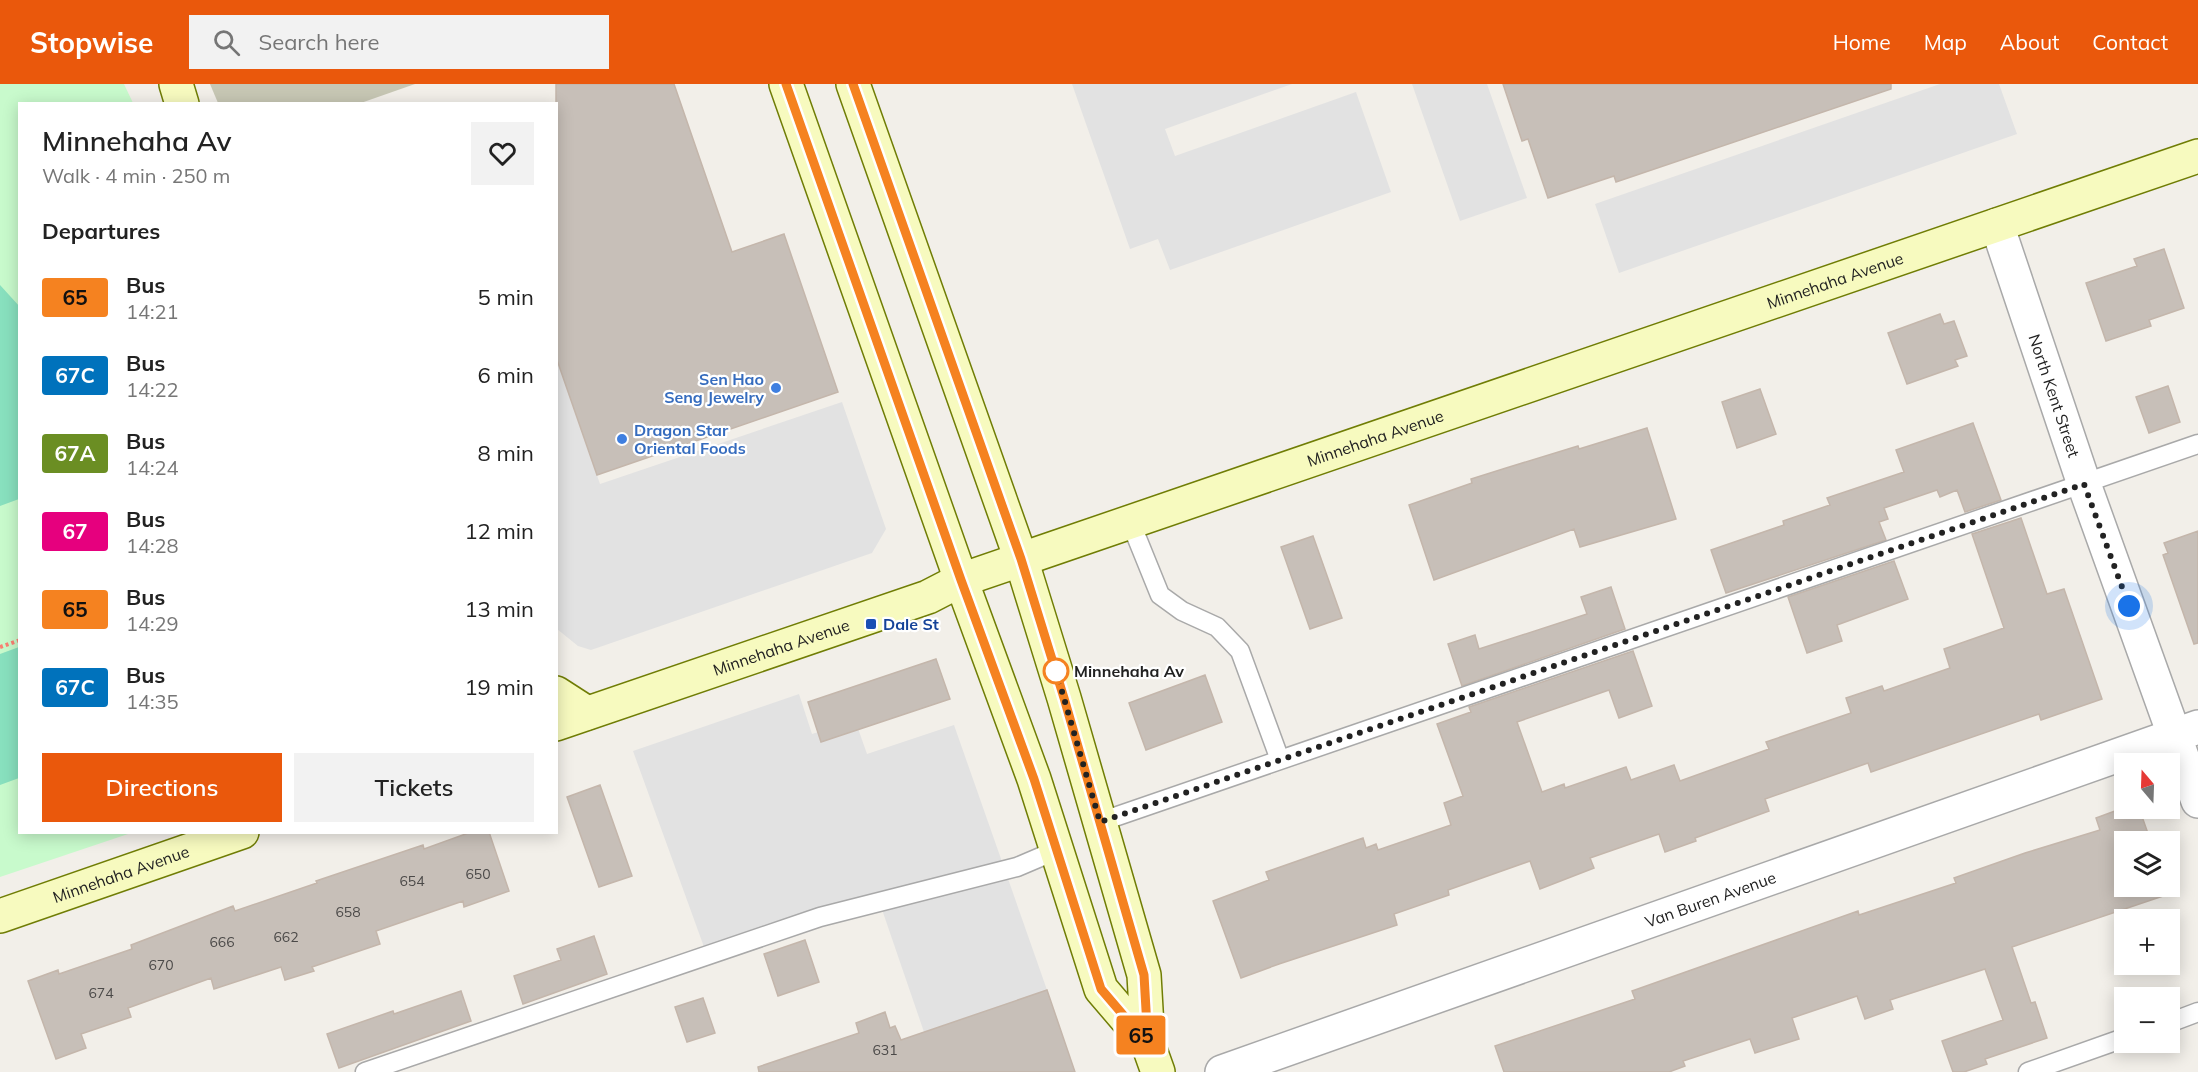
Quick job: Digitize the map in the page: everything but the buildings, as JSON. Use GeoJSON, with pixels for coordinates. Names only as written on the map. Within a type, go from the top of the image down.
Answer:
{"type":"FeatureCollection","features":[{"type":"Feature","properties":{"kind":"main road"},"geometry":{"type":"LineString","coordinates":[[176,84],[181,102]]}},
{"type":"Feature","properties":{"kind":"main road"},"geometry":{"type":"LineString","coordinates":[[786,84],[961,580],[1034,779],[1101,989],[1153,1058]]}},
{"type":"Feature","properties":{"kind":"main road"},"geometry":{"type":"LineString","coordinates":[[853,84],[1021,559],[1144,975],[1153,1058]]}},
{"type":"Feature","properties":{"kind":"main road","name":"Minnehaha Avenue"},"geometry":{"type":"LineString","coordinates":[[558,723],[928,597],[961,580],[1130,521],[2198,156]]}},
{"type":"Feature","properties":{"kind":"main road"},"geometry":{"type":"LineString","coordinates":[[558,694],[587,713]]}},
{"type":"Feature","properties":{"kind":"main road","name":"Minnehaha Avenue"},"geometry":{"type":"LineString","coordinates":[[0,916],[236,834]]}},
{"type":"Feature","properties":{"kind":"street","name":"North Kent Street"},"geometry":{"type":"LineString","coordinates":[[1997,225],[2084,484],[2186,731],[2198,801]]}},
{"type":"Feature","properties":{"kind":"street","name":"Van Buren Avenue"},"geometry":{"type":"LineString","coordinates":[[1222,1072],[2186,731]]}},
{"type":"Feature","properties":{"kind":"lane"},"geometry":{"type":"LineString","coordinates":[[1100,822],[2198,444]]}},
{"type":"Feature","properties":{"kind":"lane"},"geometry":{"type":"LineString","coordinates":[[1130,521],[1160,595],[1182,611],[1217,627],[1240,651],[1280,760]]}},
{"type":"Feature","properties":{"kind":"lane"},"geometry":{"type":"LineString","coordinates":[[365,1072],[820,917],[1017,867],[1057,850]]}},
{"type":"Feature","properties":{"kind":"lane"},"geometry":{"type":"LineString","coordinates":[[2180,1019],[2198,1012]]}},
{"type":"Feature","properties":{"kind":"lane"},"geometry":{"type":"LineString","coordinates":[[2028,1072],[2114,1042]]}},
{"type":"Feature","properties":{"kind":"path"},"geometry":{"type":"LineString","coordinates":[[0,647],[18,641]]}},
{"type":"Feature","properties":{"kind":"shaded area"},"geometry":{"type":"Polygon","coordinates":[[[210,84],[415,84],[364,102],[218,102],[210,84]]]}},
{"type":"Feature","properties":{"kind":"shaded area"},"geometry":{"type":"Polygon","coordinates":[[[1072,84],[1292,84],[1165,129],[1175,156],[1356,92],[1391,192],[1170,270],[1158,239],[1130,249],[1072,84]]]}},
{"type":"Feature","properties":{"kind":"shaded area"},"geometry":{"type":"Polygon","coordinates":[[[1412,84],[1487,84],[1527,198],[1460,221],[1412,84]]]}},
{"type":"Feature","properties":{"kind":"shaded area"},"geometry":{"type":"Polygon","coordinates":[[[1940,84],[1999,84],[2017,134],[1619,273],[1595,204],[1940,84]]]}},
{"type":"Feature","properties":{"kind":"shaded area"},"geometry":{"type":"Polygon","coordinates":[[[558,363],[600,484],[842,402],[886,529],[872,553],[591,650],[578,646],[558,630],[558,363]]]}},
{"type":"Feature","properties":{"kind":"shaded area"},"geometry":{"type":"Polygon","coordinates":[[[799,694],[812,734],[855,720],[867,754],[954,725],[1047,990],[924,1032],[876,892],[704,947],[633,751],[799,694]]]}},
{"type":"Feature","properties":{"kind":"green space"},"geometry":{"type":"Polygon","coordinates":[[[0,84],[124,84],[133,102],[18,102],[18,834],[128,834],[0,877],[0,84]]]}},
{"type":"Feature","properties":{"kind":"green space"},"geometry":{"type":"Polygon","coordinates":[[[0,285],[18,305],[18,499],[0,506],[0,285]]]}},
{"type":"Feature","properties":{"kind":"green space"},"geometry":{"type":"Polygon","coordinates":[[[18,647],[18,778],[0,785],[0,654],[18,647]]]}},
{"type":"Feature","properties":{"kind":"bus line","name":"65"},"geometry":{"type":"LineString","coordinates":[[786,84],[982,639],[1034,779],[1101,989],[1148,1044],[1144,975],[1064,698],[1021,559],[853,84]]}},
{"type":"Feature","properties":{"kind":"place","name":"Sen Hao Seng Jewelry"},"geometry":{"type":"Point","coordinates":[776,388]}},
{"type":"Feature","properties":{"kind":"place","name":"Dragon Star Oriental Foods"},"geometry":{"type":"Point","coordinates":[622,439]}},
{"type":"Feature","properties":{"kind":"place","name":"Dale St"},"geometry":{"type":"Point","coordinates":[871,624]}},
{"type":"Feature","properties":{"kind":"place","name":"Minnehaha Av"},"geometry":{"type":"Point","coordinates":[1056,671]}},
{"type":"Feature","properties":{"kind":"route"},"geometry":{"type":"LineString","coordinates":[[1056,671],[1100,822],[2084,484],[2129,606]]}}]}
